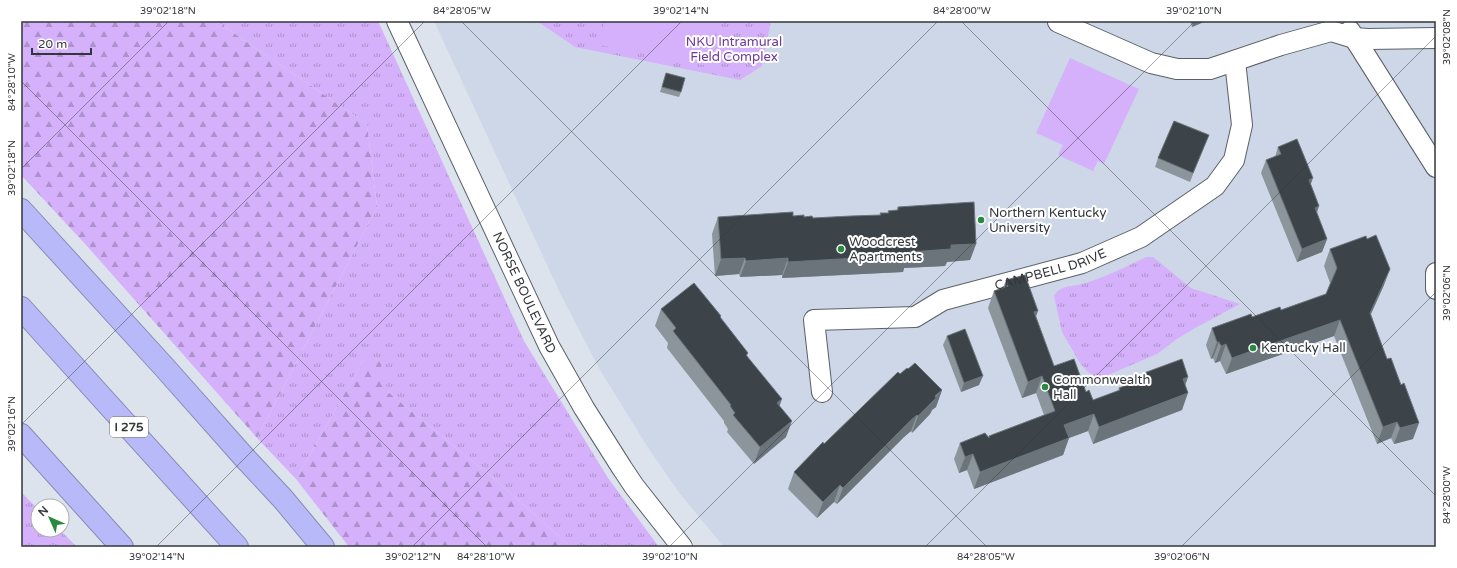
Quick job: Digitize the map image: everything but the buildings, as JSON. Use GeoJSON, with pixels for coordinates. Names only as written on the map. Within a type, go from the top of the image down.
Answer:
{"type":"FeatureCollection","features":[{"type":"Feature","properties":{"kind":"highway"},"geometry":{"type":"LineString","coordinates":[[21,210],[283,499],[323,547]]}},
{"type":"Feature","properties":{"kind":"highway","name":"I 275"},"geometry":{"type":"LineString","coordinates":[[21,308],[237,547]]}},
{"type":"Feature","properties":{"kind":"highway"},"geometry":{"type":"LineString","coordinates":[[21,435],[122,547]]}},
{"type":"Feature","properties":{"kind":"street","name":"NORSE BOULEVARD"},"geometry":{"type":"LineString","coordinates":[[397,21],[556,359],[584,408],[634,486],[682,547]]}},
{"type":"Feature","properties":{"kind":"street"},"geometry":{"type":"LineString","coordinates":[[1343,21],[1436,167]]}},
{"type":"Feature","properties":{"kind":"street"},"geometry":{"type":"LineString","coordinates":[[1058,22],[1150,63],[1177,69],[1210,69],[1281,45],[1331,31],[1354,38],[1368,39],[1436,38]]}},
{"type":"Feature","properties":{"kind":"street","name":"CAMPBELL DRIVE"},"geometry":{"type":"LineString","coordinates":[[822,392],[814,320],[915,317],[943,300],[1082,263],[1142,237],[1215,186],[1234,160],[1242,126],[1235,61]]}},
{"type":"Feature","properties":{"kind":"street"},"geometry":{"type":"LineString","coordinates":[[1436,273],[1436,288]]}},
{"type":"Feature","properties":{"kind":"shaded area","name":"Northern Kentucky University"},"geometry":{"type":"Polygon","coordinates":[[[434,21],[1436,21],[1436,547],[724,547],[680,494],[647,446],[600,370],[561,295],[434,21]]]}},
{"type":"Feature","properties":{"kind":"green space"},"geometry":{"type":"Polygon","coordinates":[[[21,21],[216,21],[367,124],[377,207],[257,438],[86,245],[21,175],[21,21]]]}},
{"type":"Feature","properties":{"kind":"green space"},"geometry":{"type":"Polygon","coordinates":[[[216,21],[378,21],[524,341],[608,478],[659,547],[571,547],[499,483],[388,392],[364,359],[296,479],[257,438],[377,207],[367,124],[216,21]]]}},
{"type":"Feature","properties":{"kind":"green space","name":"NKU Intramural Field Complex"},"geometry":{"type":"Polygon","coordinates":[[[537,21],[771,21],[762,66],[740,80],[575,47],[537,21]]]}},
{"type":"Feature","properties":{"kind":"green space"},"geometry":{"type":"Polygon","coordinates":[[[605,21],[717,21],[708,66],[600,45],[605,21]]]}},
{"type":"Feature","properties":{"kind":"green space"},"geometry":{"type":"Polygon","coordinates":[[[1070,58],[1139,89],[1104,164],[1098,161],[1093,171],[1058,155],[1063,145],[1036,133],[1070,58]]]}},
{"type":"Feature","properties":{"kind":"green space"},"geometry":{"type":"Polygon","coordinates":[[[1146,257],[1153,257],[1191,288],[1240,304],[1195,328],[1157,354],[1101,378],[1094,376],[1080,363],[1062,332],[1054,296],[1056,292],[1063,288],[1097,279],[1146,257]]]}},
{"type":"Feature","properties":{"kind":"green space"},"geometry":{"type":"Polygon","coordinates":[[[364,359],[380,361],[388,392],[499,483],[571,547],[349,547],[296,479],[364,359]]]}},
{"type":"Feature","properties":{"kind":"green space"},"geometry":{"type":"Polygon","coordinates":[[[21,492],[30,501],[30,538],[68,538],[77,547],[21,547],[21,492]]]}},
{"type":"Feature","properties":{"kind":"place","name":"Northern Kentucky University"},"geometry":{"type":"Point","coordinates":[981,220]}},
{"type":"Feature","properties":{"kind":"place","name":"Woodcrest Apartments"},"geometry":{"type":"Point","coordinates":[841,249]}},
{"type":"Feature","properties":{"kind":"place","name":"Kentucky Hall"},"geometry":{"type":"Point","coordinates":[1253,348]}},
{"type":"Feature","properties":{"kind":"place","name":"Commonwealth Hall"},"geometry":{"type":"Point","coordinates":[1045,387]}}]}
